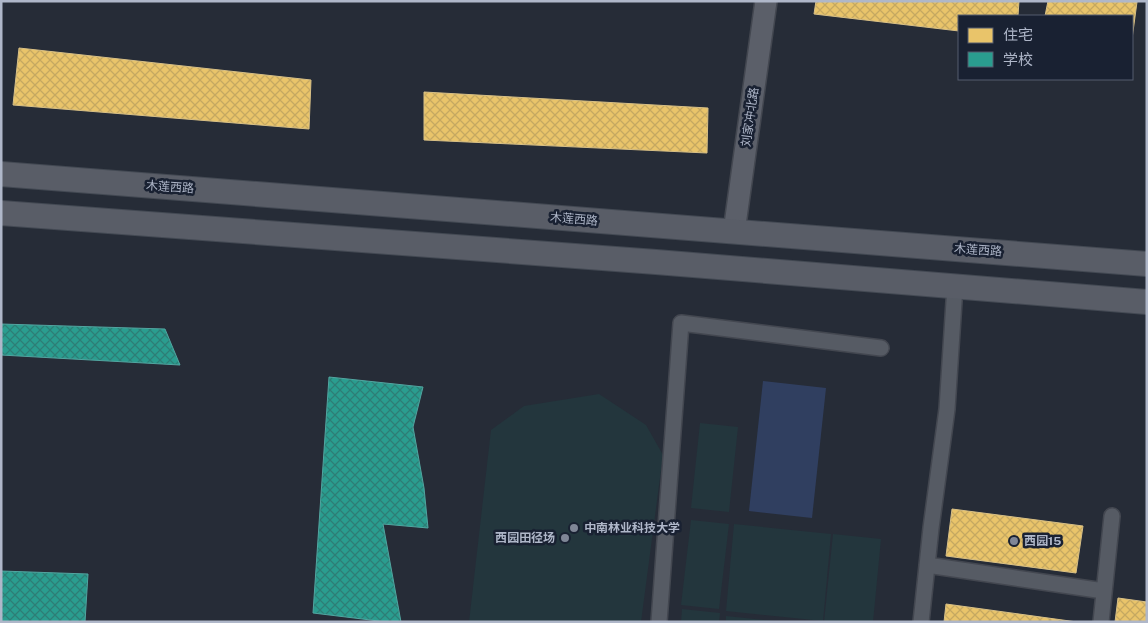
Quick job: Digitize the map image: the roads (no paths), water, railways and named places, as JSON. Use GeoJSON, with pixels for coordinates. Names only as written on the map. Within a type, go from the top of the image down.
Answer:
{"type":"FeatureCollection","features":[{"type":"Feature","properties":{"kind":"main road","name":"刘家冲北路"},"geometry":{"type":"LineString","coordinates":[[730,232],[756,1]]}},
{"type":"Feature","properties":{"kind":"main road","name":"刘家冲北路"},"geometry":{"type":"LineString","coordinates":[[730,232],[766,1]]}},
{"type":"Feature","properties":{"kind":"main road","name":"木莲西路"},"geometry":{"type":"LineString","coordinates":[[1,174],[1147,264]]}},
{"type":"Feature","properties":{"kind":"main road"},"geometry":{"type":"LineString","coordinates":[[1,213],[656,262],[1147,302]]}},
{"type":"Feature","properties":{"kind":"street"},"geometry":{"type":"LineString","coordinates":[[921,622],[947,409],[955,286]]}},
{"type":"Feature","properties":{"kind":"street"},"geometry":{"type":"LineString","coordinates":[[659,622],[681,323],[881,348]]}},
{"type":"Feature","properties":{"kind":"street"},"geometry":{"type":"LineString","coordinates":[[1101,622],[1112,516]]}},
{"type":"Feature","properties":{"kind":"street"},"geometry":{"type":"LineString","coordinates":[[927,564],[1104,591]]}},
{"type":"Feature","properties":{"kind":"water"},"geometry":{"type":"Polygon","coordinates":[[[763,381],[826,388],[812,518],[749,511],[763,381]]]}},
{"type":"Feature","properties":{"kind":"place","name":"中南林业科技大学"},"geometry":{"type":"Point","coordinates":[574,528]}},
{"type":"Feature","properties":{"kind":"place","name":"西园田径场"},"geometry":{"type":"Point","coordinates":[565,538]}},
{"type":"Feature","properties":{"kind":"place","name":"西园15"},"geometry":{"type":"Point","coordinates":[1014,541]}}]}
